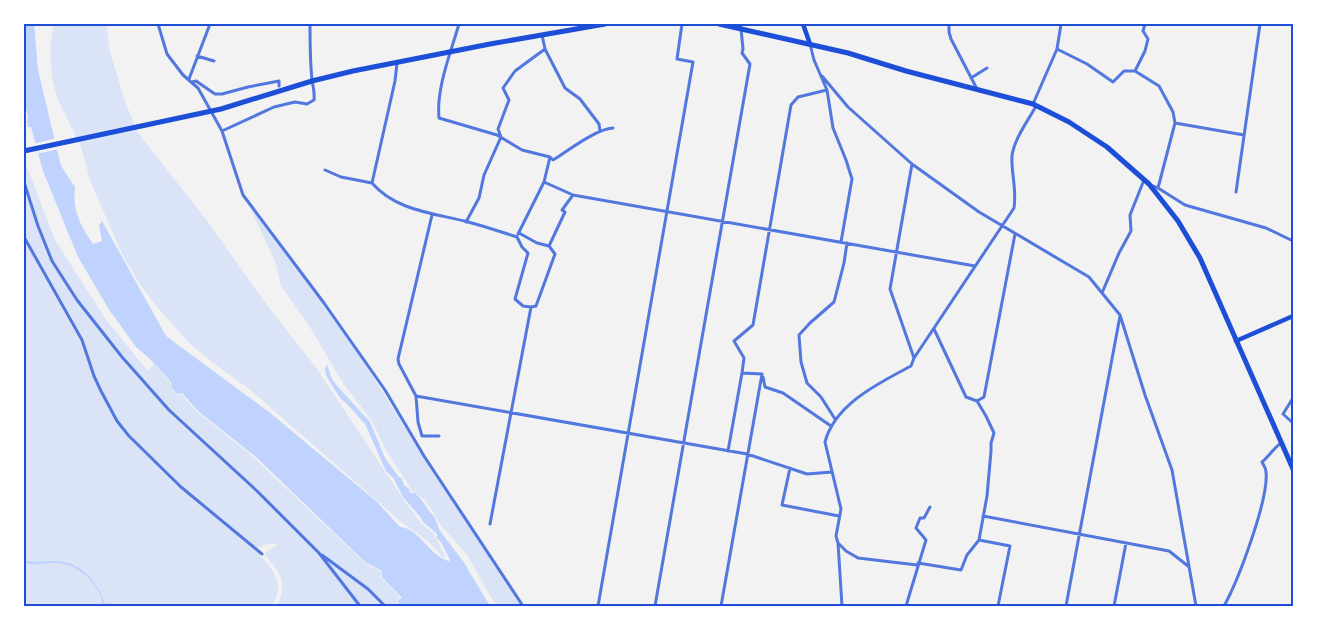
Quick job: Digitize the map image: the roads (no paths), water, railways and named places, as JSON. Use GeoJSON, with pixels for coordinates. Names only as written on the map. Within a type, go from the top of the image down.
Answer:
{"type":"FeatureCollection","features":[{"type":"Feature","properties":{"kind":"highway"},"geometry":{"type":"LineString","coordinates":[[24,151],[221,109],[312,81],[353,71],[605,24]]}},
{"type":"Feature","properties":{"kind":"highway"},"geometry":{"type":"LineString","coordinates":[[719,24],[810,44],[1035,105],[1069,122],[1107,147],[1149,184],[1178,221],[1200,258],[1293,469]]}},
{"type":"Feature","properties":{"kind":"main road"},"geometry":{"type":"LineString","coordinates":[[803,24],[810,44]]}},
{"type":"Feature","properties":{"kind":"main road"},"geometry":{"type":"LineString","coordinates":[[1236,341],[1293,316]]}},
{"type":"Feature","properties":{"kind":"street"},"geometry":{"type":"LineString","coordinates":[[158,24],[167,54],[183,75],[198,88],[222,131],[243,195],[324,303],[385,390],[424,456],[524,606]]}},
{"type":"Feature","properties":{"kind":"street"},"geometry":{"type":"LineString","coordinates":[[190,80],[210,24]]}},
{"type":"Feature","properties":{"kind":"street"},"geometry":{"type":"LineString","coordinates":[[222,131],[274,107],[295,102],[307,104],[314,100],[310,24]]}},
{"type":"Feature","properties":{"kind":"street"},"geometry":{"type":"LineString","coordinates":[[459,24],[449,53],[438,106],[439,118],[467,125],[501,137],[522,150],[550,157],[553,160],[600,131],[613,128]]}},
{"type":"Feature","properties":{"kind":"street"},"geometry":{"type":"LineString","coordinates":[[598,606],[692,62],[677,59],[682,24]]}},
{"type":"Feature","properties":{"kind":"street"},"geometry":{"type":"LineString","coordinates":[[655,606],[750,64],[742,54],[743,28],[734,24]]}},
{"type":"Feature","properties":{"kind":"street"},"geometry":{"type":"LineString","coordinates":[[949,24],[951,39],[977,89]]}},
{"type":"Feature","properties":{"kind":"street"},"geometry":{"type":"LineString","coordinates":[[842,606],[836,536],[841,509],[825,442],[831,426],[835,419],[867,391],[911,366],[914,358],[1014,208],[1016,197],[1012,156],[1016,142],[1035,105],[1057,49],[1061,24]]}},
{"type":"Feature","properties":{"kind":"street"},"geometry":{"type":"LineString","coordinates":[[1135,71],[1148,39],[1143,31],[1144,24]]}},
{"type":"Feature","properties":{"kind":"street"},"geometry":{"type":"LineString","coordinates":[[1236,192],[1260,24]]}},
{"type":"Feature","properties":{"kind":"street"},"geometry":{"type":"LineString","coordinates":[[542,35],[544,50],[565,88],[580,99],[599,124],[600,131]]}},
{"type":"Feature","properties":{"kind":"street"},"geometry":{"type":"LineString","coordinates":[[810,44],[814,60],[827,90],[833,128],[852,179],[841,242]]}},
{"type":"Feature","properties":{"kind":"street"},"geometry":{"type":"LineString","coordinates":[[1057,49],[1087,64],[1114,82],[1124,71],[1135,71],[1159,86],[1174,112],[1176,123],[1158,188]]}},
{"type":"Feature","properties":{"kind":"street"},"geometry":{"type":"LineString","coordinates":[[466,222],[479,198],[484,175],[501,137],[498,129],[509,100],[502,88],[515,72],[544,50]]}},
{"type":"Feature","properties":{"kind":"street"},"geometry":{"type":"LineString","coordinates":[[197,56],[214,61]]}},
{"type":"Feature","properties":{"kind":"street"},"geometry":{"type":"LineString","coordinates":[[372,182],[395,81],[397,63]]}},
{"type":"Feature","properties":{"kind":"street"},"geometry":{"type":"LineString","coordinates":[[972,78],[987,68]]}},
{"type":"Feature","properties":{"kind":"street"},"geometry":{"type":"LineString","coordinates":[[822,76],[848,107],[912,164],[979,212],[1089,277],[1120,315],[1172,470],[1196,606]]}},
{"type":"Feature","properties":{"kind":"street"},"geometry":{"type":"LineString","coordinates":[[190,80],[196,81],[215,94],[278,81],[279,86]]}},
{"type":"Feature","properties":{"kind":"street"},"geometry":{"type":"LineString","coordinates":[[728,451],[744,358],[734,342],[753,325],[791,105],[798,97],[827,90]]}},
{"type":"Feature","properties":{"kind":"street"},"geometry":{"type":"LineString","coordinates":[[1176,123],[1244,135]]}},
{"type":"Feature","properties":{"kind":"street"},"geometry":{"type":"LineString","coordinates":[[325,170],[341,177],[372,182],[378,189],[395,201],[432,215],[518,235],[536,243],[549,246],[555,254],[534,308],[523,306],[515,299],[528,253],[522,247],[518,235],[544,182],[550,157]]}},
{"type":"Feature","properties":{"kind":"street"},"geometry":{"type":"LineString","coordinates":[[912,164],[890,289],[914,358]]}},
{"type":"Feature","properties":{"kind":"street"},"geometry":{"type":"LineString","coordinates":[[1102,293],[1119,253],[1131,231],[1130,215],[1144,180]]}},
{"type":"Feature","properties":{"kind":"street"},"geometry":{"type":"LineString","coordinates":[[24,182],[38,226],[52,261],[78,300],[122,357],[169,410],[257,491],[319,553],[360,606]]}},
{"type":"Feature","properties":{"kind":"street"},"geometry":{"type":"LineString","coordinates":[[544,182],[573,196],[975,266]]}},
{"type":"Feature","properties":{"kind":"street"},"geometry":{"type":"LineString","coordinates":[[1149,184],[1185,205],[1266,228],[1293,241]]}},
{"type":"Feature","properties":{"kind":"street"},"geometry":{"type":"LineString","coordinates":[[549,246],[565,212],[562,210],[573,196]]}},
{"type":"Feature","properties":{"kind":"street"},"geometry":{"type":"LineString","coordinates":[[432,215],[398,359],[416,396],[418,422],[422,436],[439,436]]}},
{"type":"Feature","properties":{"kind":"street"},"geometry":{"type":"LineString","coordinates":[[934,328],[966,397],[977,400],[984,397],[1015,234]]}},
{"type":"Feature","properties":{"kind":"street"},"geometry":{"type":"LineString","coordinates":[[24,237],[82,340],[94,376],[117,421],[129,436],[181,487],[262,554]]}},
{"type":"Feature","properties":{"kind":"street"},"geometry":{"type":"LineString","coordinates":[[835,419],[821,397],[808,383],[801,362],[799,335],[834,302],[847,243]]}},
{"type":"Feature","properties":{"kind":"street"},"geometry":{"type":"LineString","coordinates":[[490,524],[531,307]]}},
{"type":"Feature","properties":{"kind":"street"},"geometry":{"type":"LineString","coordinates":[[1066,606],[1120,315]]}},
{"type":"Feature","properties":{"kind":"street"},"geometry":{"type":"LineString","coordinates":[[742,373],[762,374]]}},
{"type":"Feature","properties":{"kind":"street"},"geometry":{"type":"LineString","coordinates":[[762,374],[765,387],[783,392],[831,426]]}},
{"type":"Feature","properties":{"kind":"street"},"geometry":{"type":"LineString","coordinates":[[721,606],[762,374]]}},
{"type":"Feature","properties":{"kind":"street"},"geometry":{"type":"LineString","coordinates":[[416,396],[747,454],[807,474],[832,472]]}},
{"type":"Feature","properties":{"kind":"street"},"geometry":{"type":"LineString","coordinates":[[1293,398],[1283,414],[1293,422]]}},
{"type":"Feature","properties":{"kind":"street"},"geometry":{"type":"LineString","coordinates":[[838,543],[846,551],[858,558],[960,570],[967,555],[979,540],[992,451],[991,443],[994,433],[977,400]]}},
{"type":"Feature","properties":{"kind":"street"},"geometry":{"type":"LineString","coordinates":[[1224,606],[1232,593],[1260,510],[1266,483],[1266,470],[1262,462],[1281,443]]}},
{"type":"Feature","properties":{"kind":"street"},"geometry":{"type":"LineString","coordinates":[[790,468],[782,505],[840,516]]}},
{"type":"Feature","properties":{"kind":"street"},"geometry":{"type":"LineString","coordinates":[[906,606],[926,540],[916,528],[920,518],[924,518],[930,507]]}},
{"type":"Feature","properties":{"kind":"street"},"geometry":{"type":"LineString","coordinates":[[983,516],[1169,551],[1189,566]]}},
{"type":"Feature","properties":{"kind":"street"},"geometry":{"type":"LineString","coordinates":[[979,540],[1010,546],[998,606]]}},
{"type":"Feature","properties":{"kind":"street"},"geometry":{"type":"LineString","coordinates":[[1114,606],[1126,543]]}},
{"type":"Feature","properties":{"kind":"street"},"geometry":{"type":"LineString","coordinates":[[319,553],[334,562],[386,606]]}},
{"type":"Feature","properties":{"kind":"water"},"geometry":{"type":"Polygon","coordinates":[[[24,24],[34,24],[38,70],[61,166],[75,187],[76,210],[81,224],[93,244],[102,241],[99,225],[102,221],[166,336],[269,412],[377,502],[400,527],[413,532],[436,554],[448,562],[450,560],[437,538],[437,534],[422,521],[403,497],[394,479],[386,471],[365,424],[340,398],[333,387],[326,375],[325,369],[327,364],[331,377],[338,387],[370,422],[385,458],[402,479],[410,493],[415,493],[434,516],[440,531],[463,561],[490,606],[400,606],[398,602],[402,598],[382,577],[382,571],[365,562],[256,457],[198,411],[182,393],[177,394],[171,387],[171,382],[136,347],[110,311],[78,257],[43,171],[31,127],[28,127],[24,99],[24,24]]]}},
{"type":"Feature","properties":{"kind":"water"},"geometry":{"type":"Polygon","coordinates":[[[24,561],[56,561],[74,565],[94,582],[106,606],[103,606],[93,583],[80,571],[64,564],[32,564],[24,563],[24,561]]]}}]}
